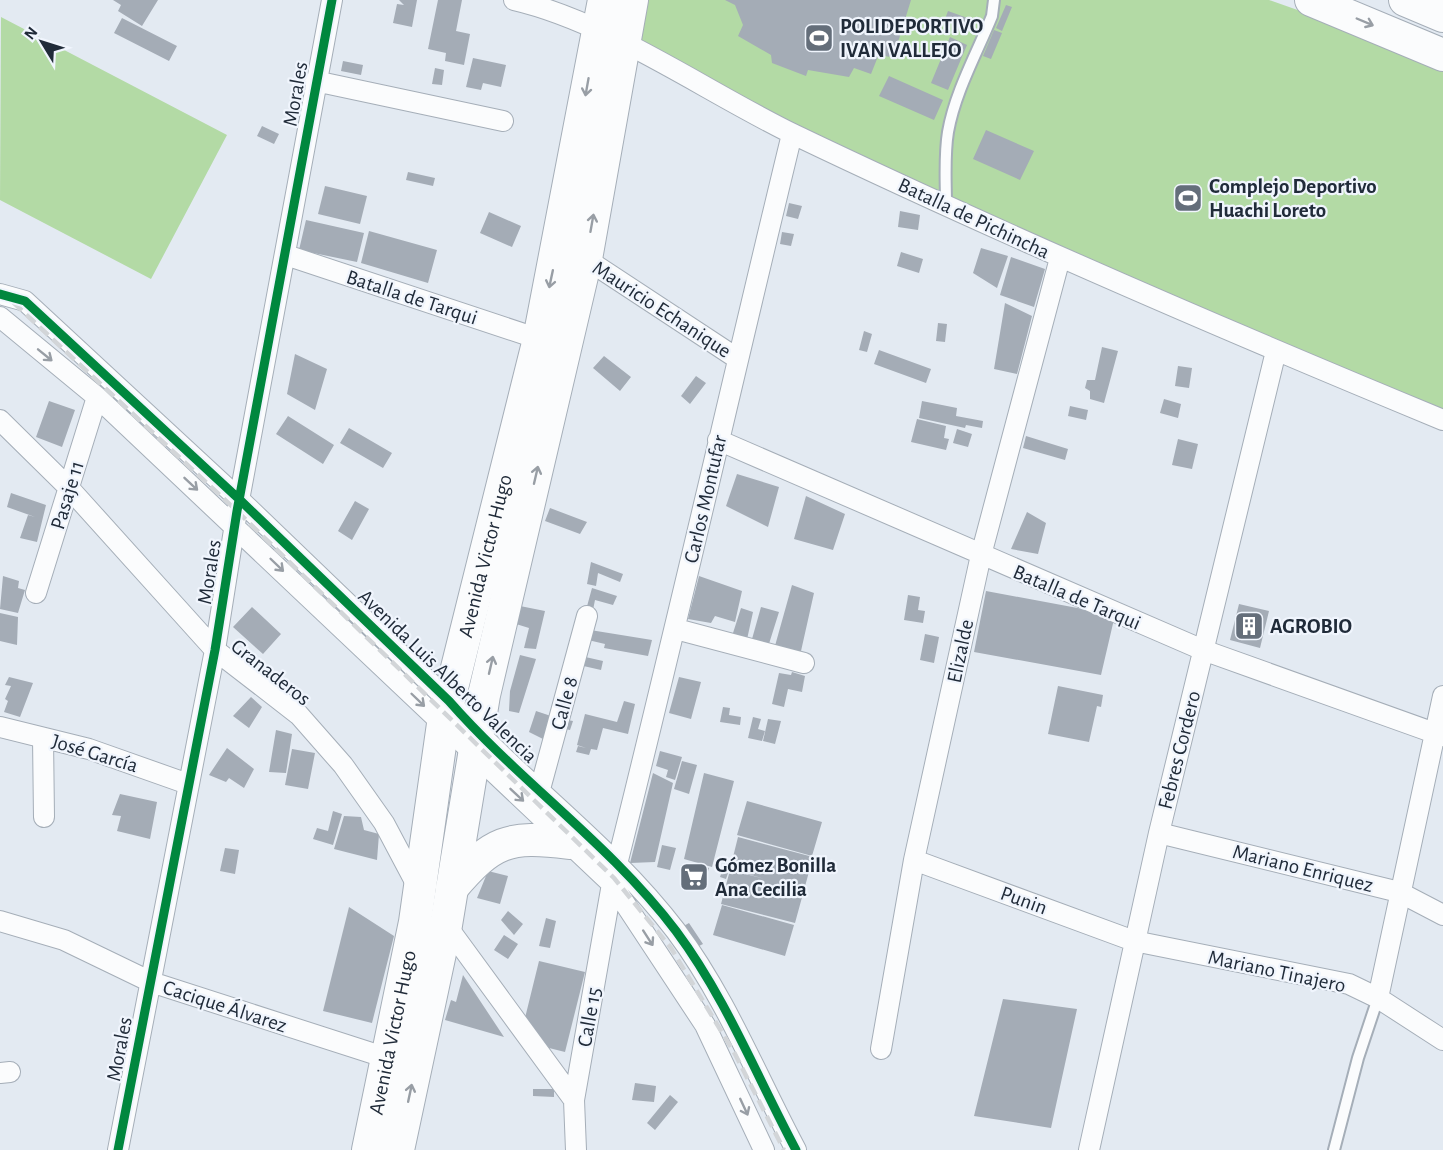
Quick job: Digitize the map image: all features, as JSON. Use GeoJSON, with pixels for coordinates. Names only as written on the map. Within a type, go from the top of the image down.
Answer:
{"type":"FeatureCollection","features":[{"type":"Feature","properties":{"kind":"main road","name":"Avenida Victor Hugo"},"geometry":{"type":"LineString","coordinates":[[368,1150],[420,892],[446,713],[538,339],[608,24],[632,0]]}},
{"type":"Feature","properties":{"kind":"main road"},"geometry":{"type":"LineString","coordinates":[[1311,0],[1443,56]]}},
{"type":"Feature","properties":{"kind":"main road"},"geometry":{"type":"LineString","coordinates":[[1405,0],[1443,16]]}},
{"type":"Feature","properties":{"kind":"main road","name":"Avenida Victor Hugo"},"geometry":{"type":"LineString","coordinates":[[398,1150],[446,926],[484,695],[586,260],[608,24]]}},
{"type":"Feature","properties":{"kind":"main road"},"geometry":{"type":"LineString","coordinates":[[452,888],[485,853],[510,840],[532,838],[568,843]]}},
{"type":"Feature","properties":{"kind":"street","name":"Morales"},"geometry":{"type":"LineString","coordinates":[[117,1150],[152,982],[215,650],[235,525],[286,255],[315,81],[332,0]]}},
{"type":"Feature","properties":{"kind":"street","name":"Batalla de Pichincha"},"geometry":{"type":"LineString","coordinates":[[514,0],[608,24],[792,134],[1060,258],[1443,420]]}},
{"type":"Feature","properties":{"kind":"street"},"geometry":{"type":"LineString","coordinates":[[315,81],[503,121]]}},
{"type":"Feature","properties":{"kind":"street","name":"Carlos Montufar"},"geometry":{"type":"LineString","coordinates":[[617,864],[676,629],[718,440],[792,134]]}},
{"type":"Feature","properties":{"kind":"street","name":"Batalla de Tarqui"},"geometry":{"type":"LineString","coordinates":[[286,255],[538,339]]}},
{"type":"Feature","properties":{"kind":"street","name":"Elizalde"},"geometry":{"type":"LineString","coordinates":[[881,1049],[914,860],[981,555],[1060,258]]}},
{"type":"Feature","properties":{"kind":"street","name":"Mauricio Echanique"},"geometry":{"type":"LineString","coordinates":[[586,260],[738,359]]}},
{"type":"Feature","properties":{"kind":"street","name":"Avenida Luis Alberto Valencia"},"geometry":{"type":"LineString","coordinates":[[0,294],[26,301],[240,500],[568,843],[612,884],[705,1025],[764,1150]]}},
{"type":"Feature","properties":{"kind":"street","name":"Avenida Luis Alberto Valencia"},"geometry":{"type":"LineString","coordinates":[[0,317],[97,397],[235,525],[446,713]]}},
{"type":"Feature","properties":{"kind":"street","name":"Febres Cordero"},"geometry":{"type":"LineString","coordinates":[[1089,1150],[1159,833],[1276,351]]}},
{"type":"Feature","properties":{"kind":"street","name":"Pasaje 11"},"geometry":{"type":"LineString","coordinates":[[36,593],[97,397]]}},
{"type":"Feature","properties":{"kind":"street","name":"Granaderos"},"geometry":{"type":"LineString","coordinates":[[0,420],[69,488],[215,650],[299,715],[343,765],[384,823],[420,892]]}},
{"type":"Feature","properties":{"kind":"street","name":"Batalla de Tarqui"},"geometry":{"type":"LineString","coordinates":[[718,440],[1203,650],[1440,734]]}},
{"type":"Feature","properties":{"kind":"street","name":"Calle 8"},"geometry":{"type":"LineString","coordinates":[[540,789],[587,616]]}},
{"type":"Feature","properties":{"kind":"street"},"geometry":{"type":"LineString","coordinates":[[676,629],[804,663]]}},
{"type":"Feature","properties":{"kind":"street"},"geometry":{"type":"LineString","coordinates":[[1378,998],[1399,892],[1440,734],[1443,696]]}},
{"type":"Feature","properties":{"kind":"street","name":"José García"},"geometry":{"type":"LineString","coordinates":[[0,727],[89,749],[188,784]]}},
{"type":"Feature","properties":{"kind":"street"},"geometry":{"type":"LineString","coordinates":[[43,738],[44,817]]}},
{"type":"Feature","properties":{"kind":"street","name":"Avenida Luis Alberto Valencia"},"geometry":{"type":"LineString","coordinates":[[476,745],[540,789],[617,864],[676,930],[717,993],[796,1150]]}},
{"type":"Feature","properties":{"kind":"street","name":"Mariano Enriquez"},"geometry":{"type":"LineString","coordinates":[[1159,833],[1399,892],[1443,915]]}},
{"type":"Feature","properties":{"kind":"street","name":"Punin"},"geometry":{"type":"LineString","coordinates":[[914,860],[1134,941]]}},
{"type":"Feature","properties":{"kind":"street","name":"Calle 15"},"geometry":{"type":"LineString","coordinates":[[576,1150],[573,1100],[612,884]]}},
{"type":"Feature","properties":{"kind":"street","name":"Cacique Álvarez"},"geometry":{"type":"LineString","coordinates":[[0,921],[64,940],[152,982],[387,1058]]}},
{"type":"Feature","properties":{"kind":"street"},"geometry":{"type":"LineString","coordinates":[[446,926],[573,1100]]}},
{"type":"Feature","properties":{"kind":"street","name":"Mariano Tinajero"},"geometry":{"type":"LineString","coordinates":[[1134,941],[1349,984],[1378,998],[1443,1040]]}},
{"type":"Feature","properties":{"kind":"lane"},"geometry":{"type":"LineString","coordinates":[[946,206],[948,131],[954,108],[992,16],[994,0]]}},
{"type":"Feature","properties":{"kind":"lane"},"geometry":{"type":"LineString","coordinates":[[1334,1150],[1358,1058],[1378,998]]}},
{"type":"Feature","properties":{"kind":"green space","name":"Complejo Deportivo Huachi Loreto"},"geometry":{"type":"Polygon","coordinates":[[[632,0],[1269,0],[1340,25],[1443,70],[1443,423],[1276,351],[622,44],[632,0]]]}},
{"type":"Feature","properties":{"kind":"green space"},"geometry":{"type":"Polygon","coordinates":[[[1,17],[227,135],[151,279],[0,200],[1,17]]]}},
{"type":"Feature","properties":{"kind":"building"},"geometry":{"type":"Polygon","coordinates":[[[113,0],[158,0],[142,26],[118,11],[121,5],[113,0]]]}},
{"type":"Feature","properties":{"kind":"building"},"geometry":{"type":"Polygon","coordinates":[[[399,0],[417,0],[412,27],[393,23],[397,4],[404,5],[399,0]]]}},
{"type":"Feature","properties":{"kind":"building"},"geometry":{"type":"Polygon","coordinates":[[[438,0],[462,0],[456,31],[470,34],[464,65],[445,61],[446,53],[428,49],[438,0]]]}},
{"type":"Feature","properties":{"kind":"building","name":"POLIDEPORTIVO IVAN VALLEJO"},"geometry":{"type":"Polygon","coordinates":[[[725,0],[911,0],[899,39],[889,57],[879,54],[871,74],[854,68],[849,77],[808,70],[806,76],[772,63],[771,55],[738,36],[743,25],[735,5],[725,0]]]}},
{"type":"Feature","properties":{"kind":"building"},"geometry":{"type":"Polygon","coordinates":[[[1006,5],[1012,7],[1002,31],[996,28],[1006,5]]]}},
{"type":"Feature","properties":{"kind":"building"},"geometry":{"type":"Polygon","coordinates":[[[948,11],[976,21],[973,28],[945,19],[948,11]]]}},
{"type":"Feature","properties":{"kind":"building"},"geometry":{"type":"Polygon","coordinates":[[[122,18],[177,46],[169,61],[114,33],[122,18]]]}},
{"type":"Feature","properties":{"kind":"building"},"geometry":{"type":"Polygon","coordinates":[[[994,30],[1002,33],[991,59],[983,56],[994,30]]]}},
{"type":"Feature","properties":{"kind":"building"},"geometry":{"type":"Polygon","coordinates":[[[950,37],[967,45],[948,90],[931,83],[950,37]]]}},
{"type":"Feature","properties":{"kind":"building"},"geometry":{"type":"Polygon","coordinates":[[[473,58],[506,65],[501,87],[483,83],[481,90],[466,87],[473,58]]]}},
{"type":"Feature","properties":{"kind":"building"},"geometry":{"type":"Polygon","coordinates":[[[343,61],[363,65],[361,75],[341,71],[343,61]]]}},
{"type":"Feature","properties":{"kind":"building"},"geometry":{"type":"Polygon","coordinates":[[[435,68],[444,70],[442,85],[432,84],[435,68]]]}},
{"type":"Feature","properties":{"kind":"building"},"geometry":{"type":"Polygon","coordinates":[[[889,76],[943,100],[934,120],[879,96],[889,76]]]}},
{"type":"Feature","properties":{"kind":"building"},"geometry":{"type":"Polygon","coordinates":[[[262,126],[279,134],[274,144],[257,136],[262,126]]]}},
{"type":"Feature","properties":{"kind":"building"},"geometry":{"type":"Polygon","coordinates":[[[986,130],[1034,151],[1020,180],[973,159],[986,130]]]}},
{"type":"Feature","properties":{"kind":"building"},"geometry":{"type":"Polygon","coordinates":[[[408,172],[435,178],[433,186],[406,180],[408,172]]]}},
{"type":"Feature","properties":{"kind":"building"},"geometry":{"type":"Polygon","coordinates":[[[325,186],[367,196],[360,224],[318,214],[325,186]]]}},
{"type":"Feature","properties":{"kind":"building"},"geometry":{"type":"Polygon","coordinates":[[[789,203],[802,206],[798,219],[786,216],[789,203]]]}},
{"type":"Feature","properties":{"kind":"building"},"geometry":{"type":"Polygon","coordinates":[[[900,211],[920,215],[918,230],[898,227],[900,211]]]}},
{"type":"Feature","properties":{"kind":"building"},"geometry":{"type":"Polygon","coordinates":[[[489,212],[521,226],[512,247],[480,233],[489,212]]]}},
{"type":"Feature","properties":{"kind":"building"},"geometry":{"type":"Polygon","coordinates":[[[306,220],[364,233],[357,262],[299,250],[306,220]]]}},
{"type":"Feature","properties":{"kind":"building"},"geometry":{"type":"Polygon","coordinates":[[[369,231],[437,250],[428,283],[361,263],[369,231]]]}},
{"type":"Feature","properties":{"kind":"building"},"geometry":{"type":"Polygon","coordinates":[[[782,232],[794,234],[791,246],[780,244],[782,232]]]}},
{"type":"Feature","properties":{"kind":"building"},"geometry":{"type":"Polygon","coordinates":[[[981,248],[1008,256],[997,288],[973,273],[981,248]]]}},
{"type":"Feature","properties":{"kind":"building"},"geometry":{"type":"Polygon","coordinates":[[[901,252],[923,259],[919,273],[897,266],[901,252]]]}},
{"type":"Feature","properties":{"kind":"building"},"geometry":{"type":"Polygon","coordinates":[[[1011,257],[1045,269],[1034,307],[1000,295],[1011,257]]]}},
{"type":"Feature","properties":{"kind":"building"},"geometry":{"type":"Polygon","coordinates":[[[1005,303],[1032,316],[1017,374],[994,369],[1005,303]]]}},
{"type":"Feature","properties":{"kind":"building"},"geometry":{"type":"Polygon","coordinates":[[[938,323],[947,324],[945,342],[936,341],[938,323]]]}},
{"type":"Feature","properties":{"kind":"building"},"geometry":{"type":"Polygon","coordinates":[[[864,331],[872,334],[867,352],[859,350],[864,331]]]}},
{"type":"Feature","properties":{"kind":"building"},"geometry":{"type":"Polygon","coordinates":[[[1102,347],[1118,351],[1104,403],[1090,399],[1090,391],[1085,388],[1087,380],[1095,380],[1102,347]]]}},
{"type":"Feature","properties":{"kind":"building"},"geometry":{"type":"Polygon","coordinates":[[[879,350],[931,369],[926,383],[874,364],[879,350]]]}},
{"type":"Feature","properties":{"kind":"building"},"geometry":{"type":"Polygon","coordinates":[[[295,354],[327,369],[315,410],[287,394],[295,354]]]}},
{"type":"Feature","properties":{"kind":"building"},"geometry":{"type":"Polygon","coordinates":[[[604,356],[631,377],[620,391],[593,368],[604,356]]]}},
{"type":"Feature","properties":{"kind":"building"},"geometry":{"type":"Polygon","coordinates":[[[1178,366],[1192,368],[1189,388],[1175,386],[1178,366]]]}},
{"type":"Feature","properties":{"kind":"building"},"geometry":{"type":"Polygon","coordinates":[[[696,376],[706,383],[690,404],[681,396],[696,376]]]}},
{"type":"Feature","properties":{"kind":"building"},"geometry":{"type":"Polygon","coordinates":[[[1164,399],[1181,404],[1178,418],[1160,413],[1164,399]]]}},
{"type":"Feature","properties":{"kind":"building"},"geometry":{"type":"Polygon","coordinates":[[[49,401],[75,410],[62,447],[36,437],[49,401]]]}},
{"type":"Feature","properties":{"kind":"building"},"geometry":{"type":"Polygon","coordinates":[[[922,401],[957,408],[956,416],[983,421],[982,428],[966,425],[965,428],[919,418],[922,401]]]}},
{"type":"Feature","properties":{"kind":"building"},"geometry":{"type":"Polygon","coordinates":[[[1070,406],[1088,410],[1086,420],[1068,416],[1070,406]]]}},
{"type":"Feature","properties":{"kind":"building"},"geometry":{"type":"Polygon","coordinates":[[[288,416],[334,445],[323,464],[276,434],[288,416]]]}},
{"type":"Feature","properties":{"kind":"building"},"geometry":{"type":"Polygon","coordinates":[[[917,419],[946,426],[944,438],[949,439],[946,450],[911,442],[917,419]]]}},
{"type":"Feature","properties":{"kind":"building"},"geometry":{"type":"Polygon","coordinates":[[[349,428],[392,453],[383,468],[340,443],[349,428]]]}},
{"type":"Feature","properties":{"kind":"building"},"geometry":{"type":"Polygon","coordinates":[[[957,429],[972,434],[968,447],[953,443],[957,429]]]}},
{"type":"Feature","properties":{"kind":"building"},"geometry":{"type":"Polygon","coordinates":[[[1026,436],[1068,449],[1065,460],[1023,448],[1026,436]]]}},
{"type":"Feature","properties":{"kind":"building"},"geometry":{"type":"Polygon","coordinates":[[[1178,439],[1198,444],[1192,469],[1172,465],[1178,439]]]}},
{"type":"Feature","properties":{"kind":"building"},"geometry":{"type":"Polygon","coordinates":[[[737,474],[779,487],[768,527],[726,506],[737,474]]]}},
{"type":"Feature","properties":{"kind":"building"},"geometry":{"type":"Polygon","coordinates":[[[11,493],[46,505],[37,542],[20,538],[28,515],[35,517],[7,507],[11,493]]]}},
{"type":"Feature","properties":{"kind":"building"},"geometry":{"type":"Polygon","coordinates":[[[806,496],[845,514],[833,550],[794,539],[806,496]]]}},
{"type":"Feature","properties":{"kind":"building"},"geometry":{"type":"Polygon","coordinates":[[[355,501],[369,509],[352,540],[338,531],[355,501]]]}},
{"type":"Feature","properties":{"kind":"building"},"geometry":{"type":"Polygon","coordinates":[[[550,508],[587,522],[580,534],[545,521],[550,508]]]}},
{"type":"Feature","properties":{"kind":"building"},"geometry":{"type":"Polygon","coordinates":[[[1027,512],[1046,523],[1038,554],[1011,549],[1027,512]]]}},
{"type":"Feature","properties":{"kind":"building"},"geometry":{"type":"Polygon","coordinates":[[[591,562],[623,574],[620,582],[598,573],[596,586],[587,584],[591,562]]]}},
{"type":"Feature","properties":{"kind":"building"},"geometry":{"type":"Polygon","coordinates":[[[3,576],[19,581],[18,588],[25,590],[18,613],[0,609],[3,576]]]}},
{"type":"Feature","properties":{"kind":"building"},"geometry":{"type":"Polygon","coordinates":[[[699,576],[742,591],[735,622],[715,616],[711,623],[688,619],[699,576]]]}},
{"type":"Feature","properties":{"kind":"building"},"geometry":{"type":"Polygon","coordinates":[[[792,585],[814,593],[799,660],[773,653],[792,585]]]}},
{"type":"Feature","properties":{"kind":"building"},"geometry":{"type":"Polygon","coordinates":[[[592,588],[617,596],[613,605],[595,600],[593,610],[586,610],[592,588]]]}},
{"type":"Feature","properties":{"kind":"building"},"geometry":{"type":"Polygon","coordinates":[[[986,591],[1115,615],[1101,675],[974,652],[986,591]]]}},
{"type":"Feature","properties":{"kind":"building"},"geometry":{"type":"Polygon","coordinates":[[[908,595],[920,597],[918,610],[925,611],[923,623],[904,620],[908,595]]]}},
{"type":"Feature","properties":{"kind":"building","name":"AGROBIO"},"geometry":{"type":"Polygon","coordinates":[[[1239,604],[1269,611],[1260,648],[1230,640],[1239,604]]]}},
{"type":"Feature","properties":{"kind":"building"},"geometry":{"type":"Polygon","coordinates":[[[520,606],[545,611],[536,649],[524,648],[529,628],[516,624],[520,606]]]}},
{"type":"Feature","properties":{"kind":"building"},"geometry":{"type":"Polygon","coordinates":[[[252,607],[281,634],[263,654],[233,627],[252,607]]]}},
{"type":"Feature","properties":{"kind":"building"},"geometry":{"type":"Polygon","coordinates":[[[761,607],[779,612],[768,647],[752,639],[761,607]]]}},
{"type":"Feature","properties":{"kind":"building"},"geometry":{"type":"Polygon","coordinates":[[[741,608],[753,612],[746,644],[718,631],[733,633],[741,608]]]}},
{"type":"Feature","properties":{"kind":"building"},"geometry":{"type":"Polygon","coordinates":[[[0,613],[18,617],[17,645],[0,641],[0,613]]]}},
{"type":"Feature","properties":{"kind":"building"},"geometry":{"type":"Polygon","coordinates":[[[584,629],[652,640],[648,656],[604,648],[605,644],[588,640],[584,629]]]}},
{"type":"Feature","properties":{"kind":"building"},"geometry":{"type":"Polygon","coordinates":[[[925,634],[939,637],[934,663],[920,660],[925,634]]]}},
{"type":"Feature","properties":{"kind":"building"},"geometry":{"type":"Polygon","coordinates":[[[520,655],[536,659],[519,713],[509,711],[510,691],[520,655]]]}},
{"type":"Feature","properties":{"kind":"building"},"geometry":{"type":"Polygon","coordinates":[[[581,656],[603,661],[601,670],[579,665],[581,656]]]}},
{"type":"Feature","properties":{"kind":"building"},"geometry":{"type":"Polygon","coordinates":[[[792,672],[805,676],[802,692],[788,689],[784,707],[772,704],[779,673],[791,675],[792,672]]]}},
{"type":"Feature","properties":{"kind":"building"},"geometry":{"type":"Polygon","coordinates":[[[9,677],[33,683],[20,717],[4,712],[8,701],[5,699],[11,686],[5,685],[9,677]]]}},
{"type":"Feature","properties":{"kind":"building"},"geometry":{"type":"Polygon","coordinates":[[[679,677],[701,682],[691,719],[669,713],[679,677]]]}},
{"type":"Feature","properties":{"kind":"building"},"geometry":{"type":"Polygon","coordinates":[[[1058,686],[1103,695],[1101,707],[1097,706],[1089,742],[1048,734],[1058,686]]]}},
{"type":"Feature","properties":{"kind":"building"},"geometry":{"type":"Polygon","coordinates":[[[251,697],[262,707],[249,728],[233,716],[251,697]]]}},
{"type":"Feature","properties":{"kind":"building"},"geometry":{"type":"Polygon","coordinates":[[[624,701],[635,704],[628,734],[603,728],[597,750],[591,749],[589,755],[576,752],[578,746],[586,748],[577,745],[585,714],[617,722],[624,701]]]}},
{"type":"Feature","properties":{"kind":"building"},"geometry":{"type":"Polygon","coordinates":[[[723,707],[730,708],[729,715],[741,717],[740,725],[720,722],[723,707]]]}},
{"type":"Feature","properties":{"kind":"building"},"geometry":{"type":"Polygon","coordinates":[[[536,711],[551,716],[545,740],[529,732],[536,711]]]}},
{"type":"Feature","properties":{"kind":"building"},"geometry":{"type":"Polygon","coordinates":[[[753,717],[761,719],[758,729],[765,731],[762,741],[748,738],[753,717]]]}},
{"type":"Feature","properties":{"kind":"building"},"geometry":{"type":"Polygon","coordinates":[[[562,719],[573,721],[570,730],[561,728],[562,719]]]}},
{"type":"Feature","properties":{"kind":"building"},"geometry":{"type":"Polygon","coordinates":[[[768,719],[781,721],[775,744],[763,741],[768,719]]]}},
{"type":"Feature","properties":{"kind":"building"},"geometry":{"type":"Polygon","coordinates":[[[276,730],[292,734],[286,773],[269,772],[276,730]]]}},
{"type":"Feature","properties":{"kind":"building"},"geometry":{"type":"Polygon","coordinates":[[[227,748],[254,769],[244,788],[229,778],[226,782],[209,775],[227,748]]]}},
{"type":"Feature","properties":{"kind":"building"},"geometry":{"type":"Polygon","coordinates":[[[292,749],[315,753],[308,789],[285,785],[292,749]]]}},
{"type":"Feature","properties":{"kind":"building"},"geometry":{"type":"Polygon","coordinates":[[[660,751],[682,757],[675,780],[666,777],[668,770],[656,766],[660,751]]]}},
{"type":"Feature","properties":{"kind":"building"},"geometry":{"type":"Polygon","coordinates":[[[682,761],[697,765],[689,794],[674,789],[682,761]]]}},
{"type":"Feature","properties":{"kind":"building"},"geometry":{"type":"Polygon","coordinates":[[[653,773],[673,783],[655,862],[630,863],[653,773]]]}},
{"type":"Feature","properties":{"kind":"building"},"geometry":{"type":"Polygon","coordinates":[[[704,773],[734,781],[712,867],[684,859],[704,773]]]}},
{"type":"Feature","properties":{"kind":"building"},"geometry":{"type":"Polygon","coordinates":[[[120,794],[157,802],[150,839],[117,831],[121,816],[112,815],[120,794]]]}},
{"type":"Feature","properties":{"kind":"building"},"geometry":{"type":"Polygon","coordinates":[[[747,801],[822,822],[812,856],[737,835],[747,801]]]}},
{"type":"Feature","properties":{"kind":"building"},"geometry":{"type":"Polygon","coordinates":[[[333,811],[342,814],[333,845],[313,839],[317,828],[328,831],[333,811]]]}},
{"type":"Feature","properties":{"kind":"building"},"geometry":{"type":"Polygon","coordinates":[[[344,816],[361,817],[364,830],[379,834],[377,860],[334,849],[344,816]]]}},
{"type":"Feature","properties":{"kind":"building"},"geometry":{"type":"Polygon","coordinates":[[[738,837],[813,857],[795,923],[721,904],[730,870],[765,879],[730,869],[738,837]]]}},
{"type":"Feature","properties":{"kind":"building"},"geometry":{"type":"Polygon","coordinates":[[[662,845],[676,848],[670,870],[657,867],[662,845]]]}},
{"type":"Feature","properties":{"kind":"building"},"geometry":{"type":"Polygon","coordinates":[[[225,848],[239,850],[235,874],[220,871],[225,848]]]}},
{"type":"Feature","properties":{"kind":"building"},"geometry":{"type":"Polygon","coordinates":[[[725,862],[731,864],[726,879],[720,877],[725,862]]]}},
{"type":"Feature","properties":{"kind":"building"},"geometry":{"type":"Polygon","coordinates":[[[702,866],[709,868],[706,879],[699,878],[702,866]]]}},
{"type":"Feature","properties":{"kind":"building"},"geometry":{"type":"Polygon","coordinates":[[[488,871],[508,876],[500,904],[477,898],[488,871]]]}},
{"type":"Feature","properties":{"kind":"building"},"geometry":{"type":"Polygon","coordinates":[[[722,905],[794,925],[785,956],[713,935],[722,905]]]}},
{"type":"Feature","properties":{"kind":"building"},"geometry":{"type":"Polygon","coordinates":[[[349,907],[394,936],[372,1023],[323,1011],[349,907]]]}},
{"type":"Feature","properties":{"kind":"building"},"geometry":{"type":"Polygon","coordinates":[[[508,911],[523,924],[514,935],[501,920],[508,911]]]}},
{"type":"Feature","properties":{"kind":"building"},"geometry":{"type":"Polygon","coordinates":[[[546,918],[556,921],[550,948],[539,946],[546,918]]]}},
{"type":"Feature","properties":{"kind":"building"},"geometry":{"type":"Polygon","coordinates":[[[689,923],[703,944],[695,948],[682,927],[689,923]]]}},
{"type":"Feature","properties":{"kind":"building"},"geometry":{"type":"Polygon","coordinates":[[[504,935],[518,944],[508,959],[494,950],[504,935]]]}},
{"type":"Feature","properties":{"kind":"building"},"geometry":{"type":"Polygon","coordinates":[[[539,961],[585,972],[565,1052],[549,1048],[525,1018],[539,961]]]}},
{"type":"Feature","properties":{"kind":"building"},"geometry":{"type":"Polygon","coordinates":[[[463,975],[504,1037],[445,1020],[451,1000],[456,1002],[463,975]]]}},
{"type":"Feature","properties":{"kind":"building"},"geometry":{"type":"Polygon","coordinates":[[[1003,999],[1077,1009],[1051,1128],[974,1116],[1003,999]]]}},
{"type":"Feature","properties":{"kind":"building"},"geometry":{"type":"Polygon","coordinates":[[[635,1083],[656,1086],[654,1102],[632,1100],[635,1083]]]}},
{"type":"Feature","properties":{"kind":"building"},"geometry":{"type":"Polygon","coordinates":[[[533,1089],[554,1089],[554,1097],[533,1096],[533,1089]]]}},
{"type":"Feature","properties":{"kind":"building"},"geometry":{"type":"Polygon","coordinates":[[[670,1095],[678,1102],[655,1130],[647,1123],[670,1095]]]}},
{"type":"Feature","properties":{"kind":"railway"},"geometry":{"type":"LineString","coordinates":[[0,290],[237,511],[614,878],[671,948],[735,1054],[784,1150]]}},
{"type":"Feature","properties":{"kind":"cycle path"},"geometry":{"type":"LineString","coordinates":[[118,1150],[215,650],[237,511],[332,0]]}},
{"type":"Feature","properties":{"kind":"cycle path"},"geometry":{"type":"LineString","coordinates":[[0,294],[25,301],[240,500],[449,701],[505,759],[594,841],[650,899],[694,957],[726,1010],[796,1150]]}},
{"type":"Feature","properties":{"kind":"place","name":"POLIDEPORTIVO IVAN VALLEJO"},"geometry":{"type":"Point","coordinates":[819,38]}},
{"type":"Feature","properties":{"kind":"place","name":"Complejo Deportivo Huachi Loreto"},"geometry":{"type":"Point","coordinates":[1188,198]}},
{"type":"Feature","properties":{"kind":"place","name":"AGROBIO"},"geometry":{"type":"Point","coordinates":[1249,626]}},
{"type":"Feature","properties":{"kind":"place","name":"Gómez Bonilla Ana Cecilia"},"geometry":{"type":"Point","coordinates":[694,877]}}]}
